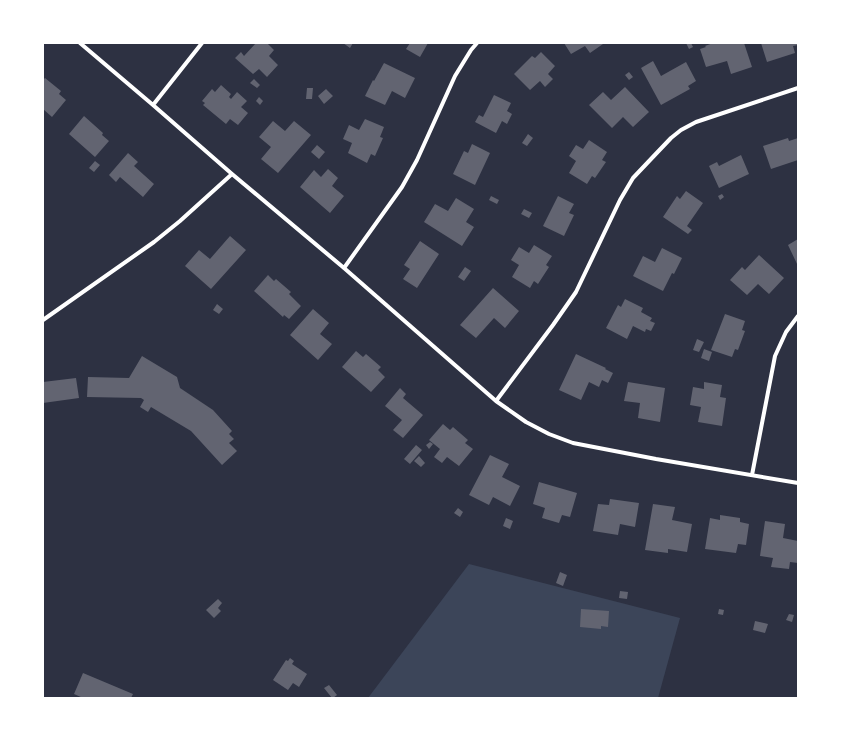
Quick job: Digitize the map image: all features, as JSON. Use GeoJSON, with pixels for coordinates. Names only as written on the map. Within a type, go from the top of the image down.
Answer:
{"type":"FeatureCollection","features":[{"type":"Feature","properties":{"kind":"street"},"geometry":{"type":"LineString","coordinates":[[80,43],[344,268],[496,401],[532,425],[549,434],[572,443],[798,483]]}},
{"type":"Feature","properties":{"kind":"street"},"geometry":{"type":"LineString","coordinates":[[153,105],[202,43]]}},
{"type":"Feature","properties":{"kind":"street"},"geometry":{"type":"LineString","coordinates":[[344,268],[402,186],[417,160],[455,76],[477,43]]}},
{"type":"Feature","properties":{"kind":"street"},"geometry":{"type":"LineString","coordinates":[[496,401],[576,292],[620,200],[633,178],[650,159],[676,134],[696,122],[798,88]]}},
{"type":"Feature","properties":{"kind":"street"},"geometry":{"type":"LineString","coordinates":[[43,320],[154,242],[180,221],[232,174]]}},
{"type":"Feature","properties":{"kind":"street"},"geometry":{"type":"LineString","coordinates":[[752,475],[775,356],[786,332],[798,316]]}},
{"type":"Feature","properties":{"kind":"shaded area"},"geometry":{"type":"Polygon","coordinates":[[[469,564],[680,618],[658,698],[368,698],[469,564]]]}},
{"type":"Feature","properties":{"kind":"building"},"geometry":{"type":"Polygon","coordinates":[[[256,43],[267,43],[274,50],[269,56],[278,65],[267,77],[259,69],[253,74],[235,58],[241,52],[244,56],[256,43]]]}},
{"type":"Feature","properties":{"kind":"building"},"geometry":{"type":"Polygon","coordinates":[[[343,43],[353,43],[350,48],[343,43]]]}},
{"type":"Feature","properties":{"kind":"building"},"geometry":{"type":"Polygon","coordinates":[[[410,43],[428,43],[420,57],[406,49],[410,43]]]}},
{"type":"Feature","properties":{"kind":"building"},"geometry":{"type":"Polygon","coordinates":[[[564,43],[603,44],[590,53],[585,46],[571,54],[564,43]]]}},
{"type":"Feature","properties":{"kind":"building"},"geometry":{"type":"Polygon","coordinates":[[[686,43],[691,43],[693,47],[689,49],[686,43]]]}},
{"type":"Feature","properties":{"kind":"building"},"geometry":{"type":"Polygon","coordinates":[[[713,43],[744,43],[752,67],[731,74],[727,61],[706,67],[700,49],[713,43]]]}},
{"type":"Feature","properties":{"kind":"building"},"geometry":{"type":"Polygon","coordinates":[[[761,43],[798,43],[798,45],[793,46],[795,53],[767,62],[761,43]]]}},
{"type":"Feature","properties":{"kind":"building"},"geometry":{"type":"Polygon","coordinates":[[[541,52],[555,66],[548,74],[553,79],[545,87],[540,81],[530,90],[514,74],[532,56],[535,58],[541,52]]]}},
{"type":"Feature","properties":{"kind":"building"},"geometry":{"type":"Polygon","coordinates":[[[653,61],[661,76],[686,62],[696,81],[688,86],[690,89],[661,105],[641,68],[653,61]]]}},
{"type":"Feature","properties":{"kind":"building"},"geometry":{"type":"Polygon","coordinates":[[[384,63],[415,78],[405,98],[392,91],[385,105],[365,96],[384,63]]]}},
{"type":"Feature","properties":{"kind":"building"},"geometry":{"type":"Polygon","coordinates":[[[629,72],[633,77],[629,80],[625,75],[629,72]]]}},
{"type":"Feature","properties":{"kind":"building"},"geometry":{"type":"Polygon","coordinates":[[[45,78],[61,91],[59,94],[66,100],[52,117],[43,109],[43,80],[45,78]]]}},
{"type":"Feature","properties":{"kind":"building"},"geometry":{"type":"Polygon","coordinates":[[[254,79],[260,85],[257,88],[250,83],[254,79]]]}},
{"type":"Feature","properties":{"kind":"building"},"geometry":{"type":"Polygon","coordinates":[[[221,85],[231,94],[229,97],[231,99],[237,92],[247,101],[241,107],[248,113],[238,125],[230,119],[226,124],[203,105],[205,103],[202,101],[212,89],[215,92],[221,85]]]}},
{"type":"Feature","properties":{"kind":"building"},"geometry":{"type":"Polygon","coordinates":[[[625,87],[649,112],[633,127],[623,117],[612,128],[589,105],[603,92],[611,100],[625,87]]]}},
{"type":"Feature","properties":{"kind":"building"},"geometry":{"type":"Polygon","coordinates":[[[307,88],[313,88],[312,99],[306,99],[307,88]]]}},
{"type":"Feature","properties":{"kind":"building"},"geometry":{"type":"Polygon","coordinates":[[[326,89],[333,96],[324,104],[318,96],[326,89]]]}},
{"type":"Feature","properties":{"kind":"building"},"geometry":{"type":"Polygon","coordinates":[[[494,95],[511,103],[507,111],[512,114],[507,124],[502,121],[496,133],[475,122],[479,115],[483,117],[494,95]]]}},
{"type":"Feature","properties":{"kind":"building"},"geometry":{"type":"Polygon","coordinates":[[[259,97],[263,101],[260,105],[256,101],[259,97]]]}},
{"type":"Feature","properties":{"kind":"building"},"geometry":{"type":"Polygon","coordinates":[[[84,116],[103,133],[102,135],[109,141],[95,157],[69,134],[84,116]]]}},
{"type":"Feature","properties":{"kind":"building"},"geometry":{"type":"Polygon","coordinates":[[[365,119],[384,127],[380,137],[383,138],[375,156],[371,154],[367,163],[348,153],[352,143],[343,139],[349,125],[359,130],[365,119]]]}},
{"type":"Feature","properties":{"kind":"building"},"geometry":{"type":"Polygon","coordinates":[[[273,121],[285,131],[294,121],[311,135],[278,173],[261,159],[271,147],[259,137],[273,121]]]}},
{"type":"Feature","properties":{"kind":"building"},"geometry":{"type":"Polygon","coordinates":[[[528,134],[533,138],[527,146],[522,143],[528,134]]]}},
{"type":"Feature","properties":{"kind":"building"},"geometry":{"type":"Polygon","coordinates":[[[788,138],[789,141],[798,138],[798,160],[771,169],[763,146],[788,138]]]}},
{"type":"Feature","properties":{"kind":"building"},"geometry":{"type":"Polygon","coordinates":[[[589,140],[607,152],[602,160],[606,162],[595,178],[592,176],[587,184],[569,173],[576,161],[569,156],[576,145],[583,149],[589,140]]]}},
{"type":"Feature","properties":{"kind":"building"},"geometry":{"type":"Polygon","coordinates":[[[472,144],[490,153],[475,185],[453,174],[464,151],[468,153],[472,144]]]}},
{"type":"Feature","properties":{"kind":"building"},"geometry":{"type":"Polygon","coordinates":[[[317,145],[325,152],[319,159],[311,152],[317,145]]]}},
{"type":"Feature","properties":{"kind":"building"},"geometry":{"type":"Polygon","coordinates":[[[128,153],[138,162],[134,166],[154,184],[143,197],[120,177],[116,182],[109,175],[128,153]]]}},
{"type":"Feature","properties":{"kind":"building"},"geometry":{"type":"Polygon","coordinates":[[[741,155],[749,174],[719,188],[709,166],[717,162],[719,166],[741,155]]]}},
{"type":"Feature","properties":{"kind":"building"},"geometry":{"type":"Polygon","coordinates":[[[95,161],[100,165],[94,172],[89,168],[95,161]]]}},
{"type":"Feature","properties":{"kind":"building"},"geometry":{"type":"Polygon","coordinates":[[[328,169],[338,178],[332,186],[344,196],[330,213],[300,187],[314,170],[321,177],[328,169]]]}},
{"type":"Feature","properties":{"kind":"building"},"geometry":{"type":"Polygon","coordinates":[[[686,191],[703,203],[687,226],[692,230],[688,234],[663,217],[677,196],[680,199],[686,191]]]}},
{"type":"Feature","properties":{"kind":"building"},"geometry":{"type":"Polygon","coordinates":[[[722,194],[724,197],[720,200],[718,196],[722,194]]]}},
{"type":"Feature","properties":{"kind":"building"},"geometry":{"type":"Polygon","coordinates":[[[491,196],[499,200],[497,204],[489,200],[491,196]]]}},
{"type":"Feature","properties":{"kind":"building"},"geometry":{"type":"Polygon","coordinates":[[[558,196],[574,204],[569,213],[574,215],[564,236],[543,226],[558,196]]]}},
{"type":"Feature","properties":{"kind":"building"},"geometry":{"type":"Polygon","coordinates":[[[456,198],[474,209],[466,222],[474,227],[462,246],[424,222],[435,204],[448,211],[456,198]]]}},
{"type":"Feature","properties":{"kind":"building"},"geometry":{"type":"Polygon","coordinates":[[[524,209],[532,213],[529,218],[521,214],[524,209]]]}},
{"type":"Feature","properties":{"kind":"building"},"geometry":{"type":"Polygon","coordinates":[[[230,236],[246,250],[211,289],[185,266],[199,250],[210,259],[230,236]]]}},
{"type":"Feature","properties":{"kind":"building"},"geometry":{"type":"Polygon","coordinates":[[[798,239],[798,266],[788,245],[798,239]]]}},
{"type":"Feature","properties":{"kind":"building"},"geometry":{"type":"Polygon","coordinates":[[[420,241],[439,254],[417,288],[403,279],[410,269],[404,265],[420,241]]]}},
{"type":"Feature","properties":{"kind":"building"},"geometry":{"type":"Polygon","coordinates":[[[534,245],[552,256],[546,265],[549,267],[538,284],[534,281],[530,288],[512,277],[519,265],[511,260],[519,247],[529,253],[534,245]]]}},
{"type":"Feature","properties":{"kind":"building"},"geometry":{"type":"Polygon","coordinates":[[[662,248],[682,258],[663,291],[633,276],[643,256],[655,262],[662,248]]]}},
{"type":"Feature","properties":{"kind":"building"},"geometry":{"type":"Polygon","coordinates":[[[759,255],[784,278],[769,294],[758,284],[747,295],[730,280],[742,267],[745,270],[759,255]]]}},
{"type":"Feature","properties":{"kind":"building"},"geometry":{"type":"Polygon","coordinates":[[[465,267],[471,271],[464,281],[458,277],[465,267]]]}},
{"type":"Feature","properties":{"kind":"building"},"geometry":{"type":"Polygon","coordinates":[[[268,275],[274,281],[276,279],[291,292],[289,294],[301,306],[289,319],[284,315],[283,317],[254,291],[268,275]]]}},
{"type":"Feature","properties":{"kind":"building"},"geometry":{"type":"Polygon","coordinates":[[[493,288],[519,311],[505,328],[494,318],[476,338],[460,325],[493,288]]]}},
{"type":"Feature","properties":{"kind":"building"},"geometry":{"type":"Polygon","coordinates":[[[625,299],[643,308],[641,312],[652,318],[650,321],[655,323],[651,331],[646,329],[645,332],[633,326],[627,339],[606,328],[618,305],[621,307],[625,299]]]}},
{"type":"Feature","properties":{"kind":"building"},"geometry":{"type":"Polygon","coordinates":[[[217,304],[223,309],[219,314],[213,310],[217,304]]]}},
{"type":"Feature","properties":{"kind":"building"},"geometry":{"type":"Polygon","coordinates":[[[313,309],[329,323],[320,334],[332,344],[318,360],[290,335],[313,309]]]}},
{"type":"Feature","properties":{"kind":"building"},"geometry":{"type":"Polygon","coordinates":[[[725,314],[745,321],[742,330],[745,331],[738,350],[735,349],[732,357],[711,350],[725,314]]]}},
{"type":"Feature","properties":{"kind":"building"},"geometry":{"type":"Polygon","coordinates":[[[697,339],[704,342],[699,352],[693,350],[697,339]]]}},
{"type":"Feature","properties":{"kind":"building"},"geometry":{"type":"Polygon","coordinates":[[[704,349],[712,352],[709,361],[701,358],[704,349]]]}},
{"type":"Feature","properties":{"kind":"building"},"geometry":{"type":"Polygon","coordinates":[[[356,351],[363,357],[366,354],[381,367],[378,370],[385,377],[371,392],[342,367],[356,351]]]}},
{"type":"Feature","properties":{"kind":"building"},"geometry":{"type":"Polygon","coordinates":[[[576,354],[606,368],[605,369],[613,373],[608,383],[602,380],[599,387],[589,382],[581,400],[559,390],[576,354]]]}},
{"type":"Feature","properties":{"kind":"building"},"geometry":{"type":"Polygon","coordinates":[[[142,356],[177,377],[180,388],[213,410],[232,431],[229,434],[234,439],[229,443],[237,451],[222,465],[191,431],[151,407],[148,412],[140,407],[144,400],[141,398],[87,397],[88,377],[129,378],[142,356]]]}},
{"type":"Feature","properties":{"kind":"building"},"geometry":{"type":"Polygon","coordinates":[[[76,378],[79,398],[43,403],[43,382],[76,378]]]}},
{"type":"Feature","properties":{"kind":"building"},"geometry":{"type":"Polygon","coordinates":[[[628,382],[665,388],[660,422],[638,418],[640,403],[624,401],[628,382]]]}},
{"type":"Feature","properties":{"kind":"building"},"geometry":{"type":"Polygon","coordinates":[[[704,382],[722,385],[720,397],[726,398],[722,426],[698,422],[701,407],[690,405],[693,387],[704,389],[704,382]]]}},
{"type":"Feature","properties":{"kind":"building"},"geometry":{"type":"Polygon","coordinates":[[[400,388],[406,394],[403,398],[423,415],[403,438],[393,430],[402,420],[385,406],[400,388]]]}},
{"type":"Feature","properties":{"kind":"building"},"geometry":{"type":"Polygon","coordinates":[[[443,424],[450,430],[453,427],[468,440],[465,443],[473,449],[459,466],[447,457],[442,463],[434,457],[440,449],[429,440],[443,424]]]}},
{"type":"Feature","properties":{"kind":"building"},"geometry":{"type":"Polygon","coordinates":[[[430,442],[433,444],[429,449],[426,445],[430,442]]]}},
{"type":"Feature","properties":{"kind":"building"},"geometry":{"type":"Polygon","coordinates":[[[416,445],[422,450],[410,464],[404,459],[416,445]]]}},
{"type":"Feature","properties":{"kind":"building"},"geometry":{"type":"Polygon","coordinates":[[[490,455],[509,464],[502,477],[520,486],[510,506],[493,497],[489,505],[469,495],[490,455]]]}},
{"type":"Feature","properties":{"kind":"building"},"geometry":{"type":"Polygon","coordinates":[[[419,456],[425,463],[421,467],[414,461],[419,456]]]}},
{"type":"Feature","properties":{"kind":"building"},"geometry":{"type":"Polygon","coordinates":[[[539,482],[577,493],[570,517],[562,515],[559,523],[542,518],[545,508],[533,504],[539,482]]]}},
{"type":"Feature","properties":{"kind":"building"},"geometry":{"type":"Polygon","coordinates":[[[610,499],[639,503],[635,527],[620,524],[618,535],[593,531],[598,504],[609,505],[610,499]]]}},
{"type":"Feature","properties":{"kind":"building"},"geometry":{"type":"Polygon","coordinates":[[[653,504],[675,507],[672,520],[692,524],[687,552],[668,549],[668,553],[645,550],[653,504]]]}},
{"type":"Feature","properties":{"kind":"building"},"geometry":{"type":"Polygon","coordinates":[[[458,508],[463,512],[460,517],[454,513],[458,508]]]}},
{"type":"Feature","properties":{"kind":"building"},"geometry":{"type":"Polygon","coordinates":[[[720,515],[740,518],[740,522],[749,524],[746,545],[738,544],[736,553],[705,549],[710,518],[720,520],[720,515]]]}},
{"type":"Feature","properties":{"kind":"building"},"geometry":{"type":"Polygon","coordinates":[[[506,518],[513,521],[510,529],[503,526],[506,518]]]}},
{"type":"Feature","properties":{"kind":"building"},"geometry":{"type":"Polygon","coordinates":[[[765,521],[785,524],[783,538],[798,541],[798,563],[790,562],[789,569],[771,567],[773,558],[760,556],[765,521]]]}},
{"type":"Feature","properties":{"kind":"building"},"geometry":{"type":"Polygon","coordinates":[[[560,572],[567,575],[563,586],[556,583],[560,572]]]}},
{"type":"Feature","properties":{"kind":"building"},"geometry":{"type":"Polygon","coordinates":[[[620,591],[628,592],[627,599],[619,598],[620,591]]]}},
{"type":"Feature","properties":{"kind":"building"},"geometry":{"type":"Polygon","coordinates":[[[218,599],[222,603],[218,608],[221,611],[214,618],[206,610],[218,599]]]}},
{"type":"Feature","properties":{"kind":"building"},"geometry":{"type":"Polygon","coordinates":[[[581,609],[609,611],[608,627],[601,626],[601,629],[580,627],[581,609]]]}},
{"type":"Feature","properties":{"kind":"building"},"geometry":{"type":"Polygon","coordinates":[[[719,609],[724,610],[723,615],[718,614],[719,609]]]}},
{"type":"Feature","properties":{"kind":"building"},"geometry":{"type":"Polygon","coordinates":[[[789,614],[794,615],[792,622],[786,620],[789,614]]]}},
{"type":"Feature","properties":{"kind":"building"},"geometry":{"type":"Polygon","coordinates":[[[755,621],[768,624],[765,633],[753,630],[755,621]]]}},
{"type":"Feature","properties":{"kind":"building"},"geometry":{"type":"Polygon","coordinates":[[[290,658],[294,661],[292,664],[307,674],[299,687],[293,683],[288,690],[273,680],[286,660],[288,661],[290,658]]]}},
{"type":"Feature","properties":{"kind":"building"},"geometry":{"type":"Polygon","coordinates":[[[83,673],[133,694],[131,698],[83,698],[74,694],[83,673]]]}},
{"type":"Feature","properties":{"kind":"building"},"geometry":{"type":"Polygon","coordinates":[[[329,685],[337,695],[333,698],[324,688],[329,685]]]}}]}
